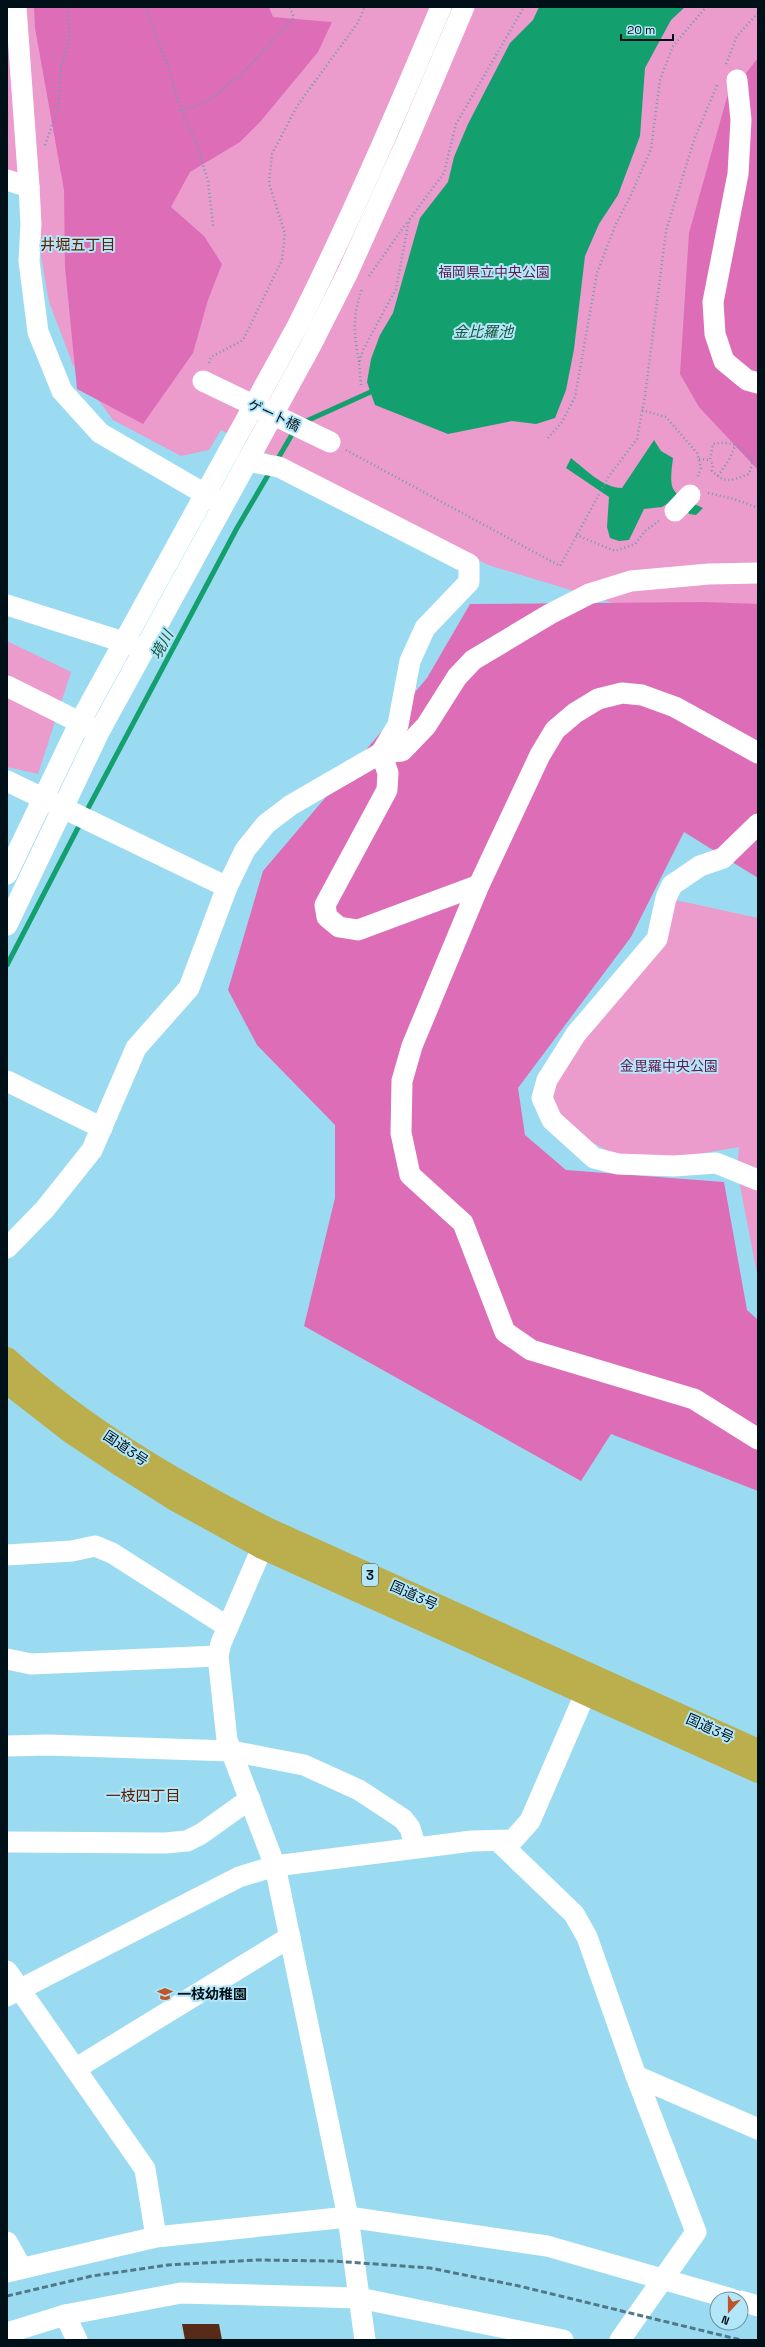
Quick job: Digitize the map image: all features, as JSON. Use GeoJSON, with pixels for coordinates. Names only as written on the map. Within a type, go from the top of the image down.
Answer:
{"type":"FeatureCollection","features":[{"type":"Feature","properties":{"kind":"highway","name":"国道3号"},"geometry":{"type":"LineString","coordinates":[[7,1358],[34,1382],[110,1438],[157,1469],[202,1495],[276,1533],[758,1750]]}},
{"type":"Feature","properties":{"kind":"highway","name":"国道3号"},"geometry":{"type":"LineString","coordinates":[[7,1384],[70,1432],[121,1466],[173,1499],[262,1548],[758,1772]]}},
{"type":"Feature","properties":{"kind":"street"},"geometry":{"type":"LineString","coordinates":[[16,7],[31,224],[29,261],[38,332],[62,391],[100,433],[223,504]]}},
{"type":"Feature","properties":{"kind":"street"},"geometry":{"type":"LineString","coordinates":[[7,874],[80,722],[298,325],[330,261],[374,166],[441,7]]}},
{"type":"Feature","properties":{"kind":"street"},"geometry":{"type":"LineString","coordinates":[[7,925],[99,732],[348,272],[408,141],[464,7]]}},
{"type":"Feature","properties":{"kind":"street"},"geometry":{"type":"LineString","coordinates":[[727,76],[741,120],[738,174],[713,302],[715,334],[724,361],[747,380],[758,383]]}},
{"type":"Feature","properties":{"kind":"street"},"geometry":{"type":"LineString","coordinates":[[7,180],[28,177]]}},
{"type":"Feature","properties":{"kind":"street","name":"ゲート橋"},"geometry":{"type":"LineString","coordinates":[[211,385],[330,442]]}},
{"type":"Feature","properties":{"kind":"street"},"geometry":{"type":"LineString","coordinates":[[247,461],[279,467],[469,564],[469,582],[425,628],[410,661],[398,726],[381,753]]}},
{"type":"Feature","properties":{"kind":"street"},"geometry":{"type":"LineString","coordinates":[[675,511],[691,491]]}},
{"type":"Feature","properties":{"kind":"street"},"geometry":{"type":"LineString","coordinates":[[7,1248],[45,1208],[92,1150],[136,1048],[189,988],[228,887],[245,850],[266,824],[291,806],[381,753],[402,751],[426,726],[457,677],[473,660],[550,614],[589,594],[631,581],[709,574],[758,573]]}},
{"type":"Feature","properties":{"kind":"street"},"geometry":{"type":"LineString","coordinates":[[7,605],[144,649]]}},
{"type":"Feature","properties":{"kind":"street"},"geometry":{"type":"LineString","coordinates":[[7,686],[99,732]]}},
{"type":"Feature","properties":{"kind":"street"},"geometry":{"type":"LineString","coordinates":[[758,753],[675,707],[642,695],[622,693],[598,699],[575,713],[555,730],[540,755],[479,885],[412,1046],[402,1081],[401,1133],[410,1175],[463,1223],[505,1332],[532,1350],[694,1399],[758,1439]]}},
{"type":"Feature","properties":{"kind":"street"},"geometry":{"type":"LineString","coordinates":[[381,753],[388,773],[387,790],[325,905],[327,917],[339,927],[358,930],[479,885]]}},
{"type":"Feature","properties":{"kind":"street"},"geometry":{"type":"LineString","coordinates":[[7,781],[63,806],[228,887]]}},
{"type":"Feature","properties":{"kind":"street"},"geometry":{"type":"LineString","coordinates":[[758,824],[723,858],[700,866],[672,885],[666,898],[657,939],[576,1034],[547,1080],[542,1098],[552,1120],[594,1158],[626,1164],[674,1166],[716,1163],[758,1180]]}},
{"type":"Feature","properties":{"kind":"street"},"geometry":{"type":"LineString","coordinates":[[7,1081],[102,1128]]}},
{"type":"Feature","properties":{"kind":"street"},"geometry":{"type":"LineString","coordinates":[[7,1555],[72,1551],[95,1546],[112,1553],[228,1628]]}},
{"type":"Feature","properties":{"kind":"street"},"geometry":{"type":"LineString","coordinates":[[262,1548],[228,1628],[218,1656],[227,1740],[275,1866],[349,2224],[365,2340]]}},
{"type":"Feature","properties":{"kind":"street"},"geometry":{"type":"LineString","coordinates":[[7,1658],[31,1664],[218,1656]]}},
{"type":"Feature","properties":{"kind":"street"},"geometry":{"type":"LineString","coordinates":[[13,1993],[239,1877],[275,1866],[416,1848],[472,1842],[499,1842],[513,1840],[530,1822],[585,1694]]}},
{"type":"Feature","properties":{"kind":"street"},"geometry":{"type":"LineString","coordinates":[[7,1746],[47,1745],[231,1751],[304,1765],[359,1790],[403,1819],[410,1828],[416,1848]]}},
{"type":"Feature","properties":{"kind":"street"},"geometry":{"type":"LineString","coordinates":[[7,1842],[165,1843],[187,1841],[201,1834],[250,1799]]}},
{"type":"Feature","properties":{"kind":"street"},"geometry":{"type":"LineString","coordinates":[[499,1842],[574,1914],[587,1937],[636,2076],[696,2232],[620,2340]]}},
{"type":"Feature","properties":{"kind":"street"},"geometry":{"type":"LineString","coordinates":[[76,2069],[290,1937]]}},
{"type":"Feature","properties":{"kind":"street"},"geometry":{"type":"LineString","coordinates":[[7,1971],[13,1993],[76,2069],[145,2169],[156,2237]]}},
{"type":"Feature","properties":{"kind":"street"},"geometry":{"type":"LineString","coordinates":[[636,2076],[758,2129]]}},
{"type":"Feature","properties":{"kind":"street"},"geometry":{"type":"LineString","coordinates":[[7,2242],[14,2270],[156,2237],[349,2224],[547,2246],[658,2286],[709,2295]]}},
{"type":"Feature","properties":{"kind":"street"},"geometry":{"type":"LineString","coordinates":[[7,2333],[65,2315],[182,2293],[359,2298],[563,2340]]}},
{"type":"Feature","properties":{"kind":"street"},"geometry":{"type":"LineString","coordinates":[[65,2315],[77,2340]]}},
{"type":"Feature","properties":{"kind":"path"},"geometry":{"type":"LineString","coordinates":[[28,177],[47,144],[58,109],[61,68],[70,37],[68,7]]}},
{"type":"Feature","properties":{"kind":"path"},"geometry":{"type":"LineString","coordinates":[[145,7],[166,61],[181,110],[196,142],[208,181],[213,226]]}},
{"type":"Feature","properties":{"kind":"path"},"geometry":{"type":"LineString","coordinates":[[181,110],[203,104],[240,75],[294,18],[290,7]]}},
{"type":"Feature","properties":{"kind":"path"},"geometry":{"type":"LineString","coordinates":[[211,385],[211,357],[243,340],[282,260],[285,234],[269,183],[272,154],[297,106],[357,24],[365,7]]}},
{"type":"Feature","properties":{"kind":"path"},"geometry":{"type":"LineString","coordinates":[[366,280],[444,173],[456,124],[524,7]]}},
{"type":"Feature","properties":{"kind":"path"},"geometry":{"type":"LineString","coordinates":[[548,438],[562,422],[576,397],[597,273],[616,226],[651,149],[660,80],[673,46],[706,7]]}},
{"type":"Feature","properties":{"kind":"path"},"geometry":{"type":"LineString","coordinates":[[330,442],[560,566],[609,476],[636,439],[642,410],[666,231],[694,140],[727,76],[738,36],[758,13]]}},
{"type":"Feature","properties":{"kind":"path"},"geometry":{"type":"LineString","coordinates":[[359,363],[363,350],[396,289],[409,220]]}},
{"type":"Feature","properties":{"kind":"path"},"geometry":{"type":"LineString","coordinates":[[361,385],[354,331],[356,307],[363,287]]}},
{"type":"Feature","properties":{"kind":"path"},"geometry":{"type":"LineString","coordinates":[[642,410],[666,417],[697,453],[701,468],[691,491],[734,499],[758,508]]}},
{"type":"Feature","properties":{"kind":"path"},"geometry":{"type":"LineString","coordinates":[[725,441],[745,451],[753,461],[749,474],[731,480],[721,479],[712,471],[713,465],[710,460],[713,444],[725,441]]}},
{"type":"Feature","properties":{"kind":"path"},"geometry":{"type":"LineString","coordinates":[[718,476],[735,446]]}},
{"type":"Feature","properties":{"kind":"path"},"geometry":{"type":"LineString","coordinates":[[699,459],[710,460]]}},
{"type":"Feature","properties":{"kind":"path"},"geometry":{"type":"LineString","coordinates":[[576,535],[615,551],[635,544],[646,530],[675,511]]}},
{"type":"Feature","properties":{"kind":"green space","name":"福岡県立中央公園"},"geometry":{"type":"Polygon","coordinates":[[[7,7],[758,7],[758,647],[488,565],[221,430],[209,450],[181,456],[113,420],[73,365],[49,302],[29,187],[7,182],[7,7]]]}},
{"type":"Feature","properties":{"kind":"green space"},"geometry":{"type":"Polygon","coordinates":[[[7,641],[71,672],[38,774],[7,767],[7,641]]]}},
{"type":"Feature","properties":{"kind":"green space","name":"金毘羅中央公園"},"geometry":{"type":"Polygon","coordinates":[[[666,898],[758,918],[758,1279],[737,1170],[739,1147],[633,1165],[552,1120],[547,1080],[625,977],[666,898]]]}},
{"type":"Feature","properties":{"kind":"shaded area"},"geometry":{"type":"Polygon","coordinates":[[[34,7],[269,7],[273,17],[332,22],[318,52],[260,122],[240,142],[190,172],[171,207],[204,236],[222,264],[208,300],[193,353],[143,424],[77,389],[65,267],[64,190],[35,28],[34,7]]]}},
{"type":"Feature","properties":{"kind":"shaded area"},"geometry":{"type":"Polygon","coordinates":[[[758,58],[758,470],[699,407],[680,374],[689,233],[727,97],[758,58]]]}},
{"type":"Feature","properties":{"kind":"shaded area"},"geometry":{"type":"Polygon","coordinates":[[[705,602],[758,604],[758,878],[684,832],[631,937],[518,1088],[525,1135],[566,1170],[724,1182],[747,1310],[758,1320],[758,1491],[611,1434],[581,1481],[304,1326],[335,1198],[335,1125],[257,1045],[228,990],[263,871],[427,678],[470,604],[705,602]]]}},
{"type":"Feature","properties":{"kind":"water","name":"金比羅池"},"geometry":{"type":"Polygon","coordinates":[[[539,7],[685,7],[671,20],[645,68],[640,136],[618,195],[599,224],[585,256],[574,349],[566,390],[555,418],[536,424],[512,421],[448,434],[375,405],[367,382],[371,359],[380,335],[393,313],[420,218],[448,182],[454,157],[468,124],[510,43],[533,20],[539,7]]]}},
{"type":"Feature","properties":{"kind":"water"},"geometry":{"type":"Polygon","coordinates":[[[654,440],[661,451],[673,458],[671,479],[674,491],[685,499],[703,508],[696,515],[689,514],[687,509],[673,500],[662,507],[644,509],[629,540],[619,541],[610,538],[607,527],[609,497],[566,468],[571,458],[601,481],[608,485],[622,488],[654,440]]]}},
{"type":"Feature","properties":{"kind":"building"},"geometry":{"type":"Polygon","coordinates":[[[182,2324],[219,2324],[222,2340],[185,2340],[182,2324]]]}},
{"type":"Feature","properties":{"kind":"waterway","name":"境川"},"geometry":{"type":"LineString","coordinates":[[302,423],[375,390]]}},
{"type":"Feature","properties":{"kind":"waterway","name":"境川"},"geometry":{"type":"LineString","coordinates":[[276,462],[294,431]]}},
{"type":"Feature","properties":{"kind":"waterway","name":"境川"},"geometry":{"type":"LineString","coordinates":[[85,814],[237,528],[271,470]]}},
{"type":"Feature","properties":{"kind":"waterway","name":"境川"},"geometry":{"type":"LineString","coordinates":[[7,965],[81,822]]}},
{"type":"Feature","properties":{"kind":"railway"},"geometry":{"type":"LineString","coordinates":[[7,2296],[92,2276],[168,2265],[257,2260],[333,2261],[430,2268],[519,2286],[741,2340]]}},
{"type":"Feature","properties":{"kind":"place","name":"一枝幼稚園"},"geometry":{"type":"Point","coordinates":[165,1994]}},
{"type":"Feature","properties":{"kind":"district","name":"井堀五丁目"},"geometry":{"type":"Point","coordinates":[78,245]}},
{"type":"Feature","properties":{"kind":"district","name":"一枝四丁目"},"geometry":{"type":"Point","coordinates":[143,1796]}}]}
